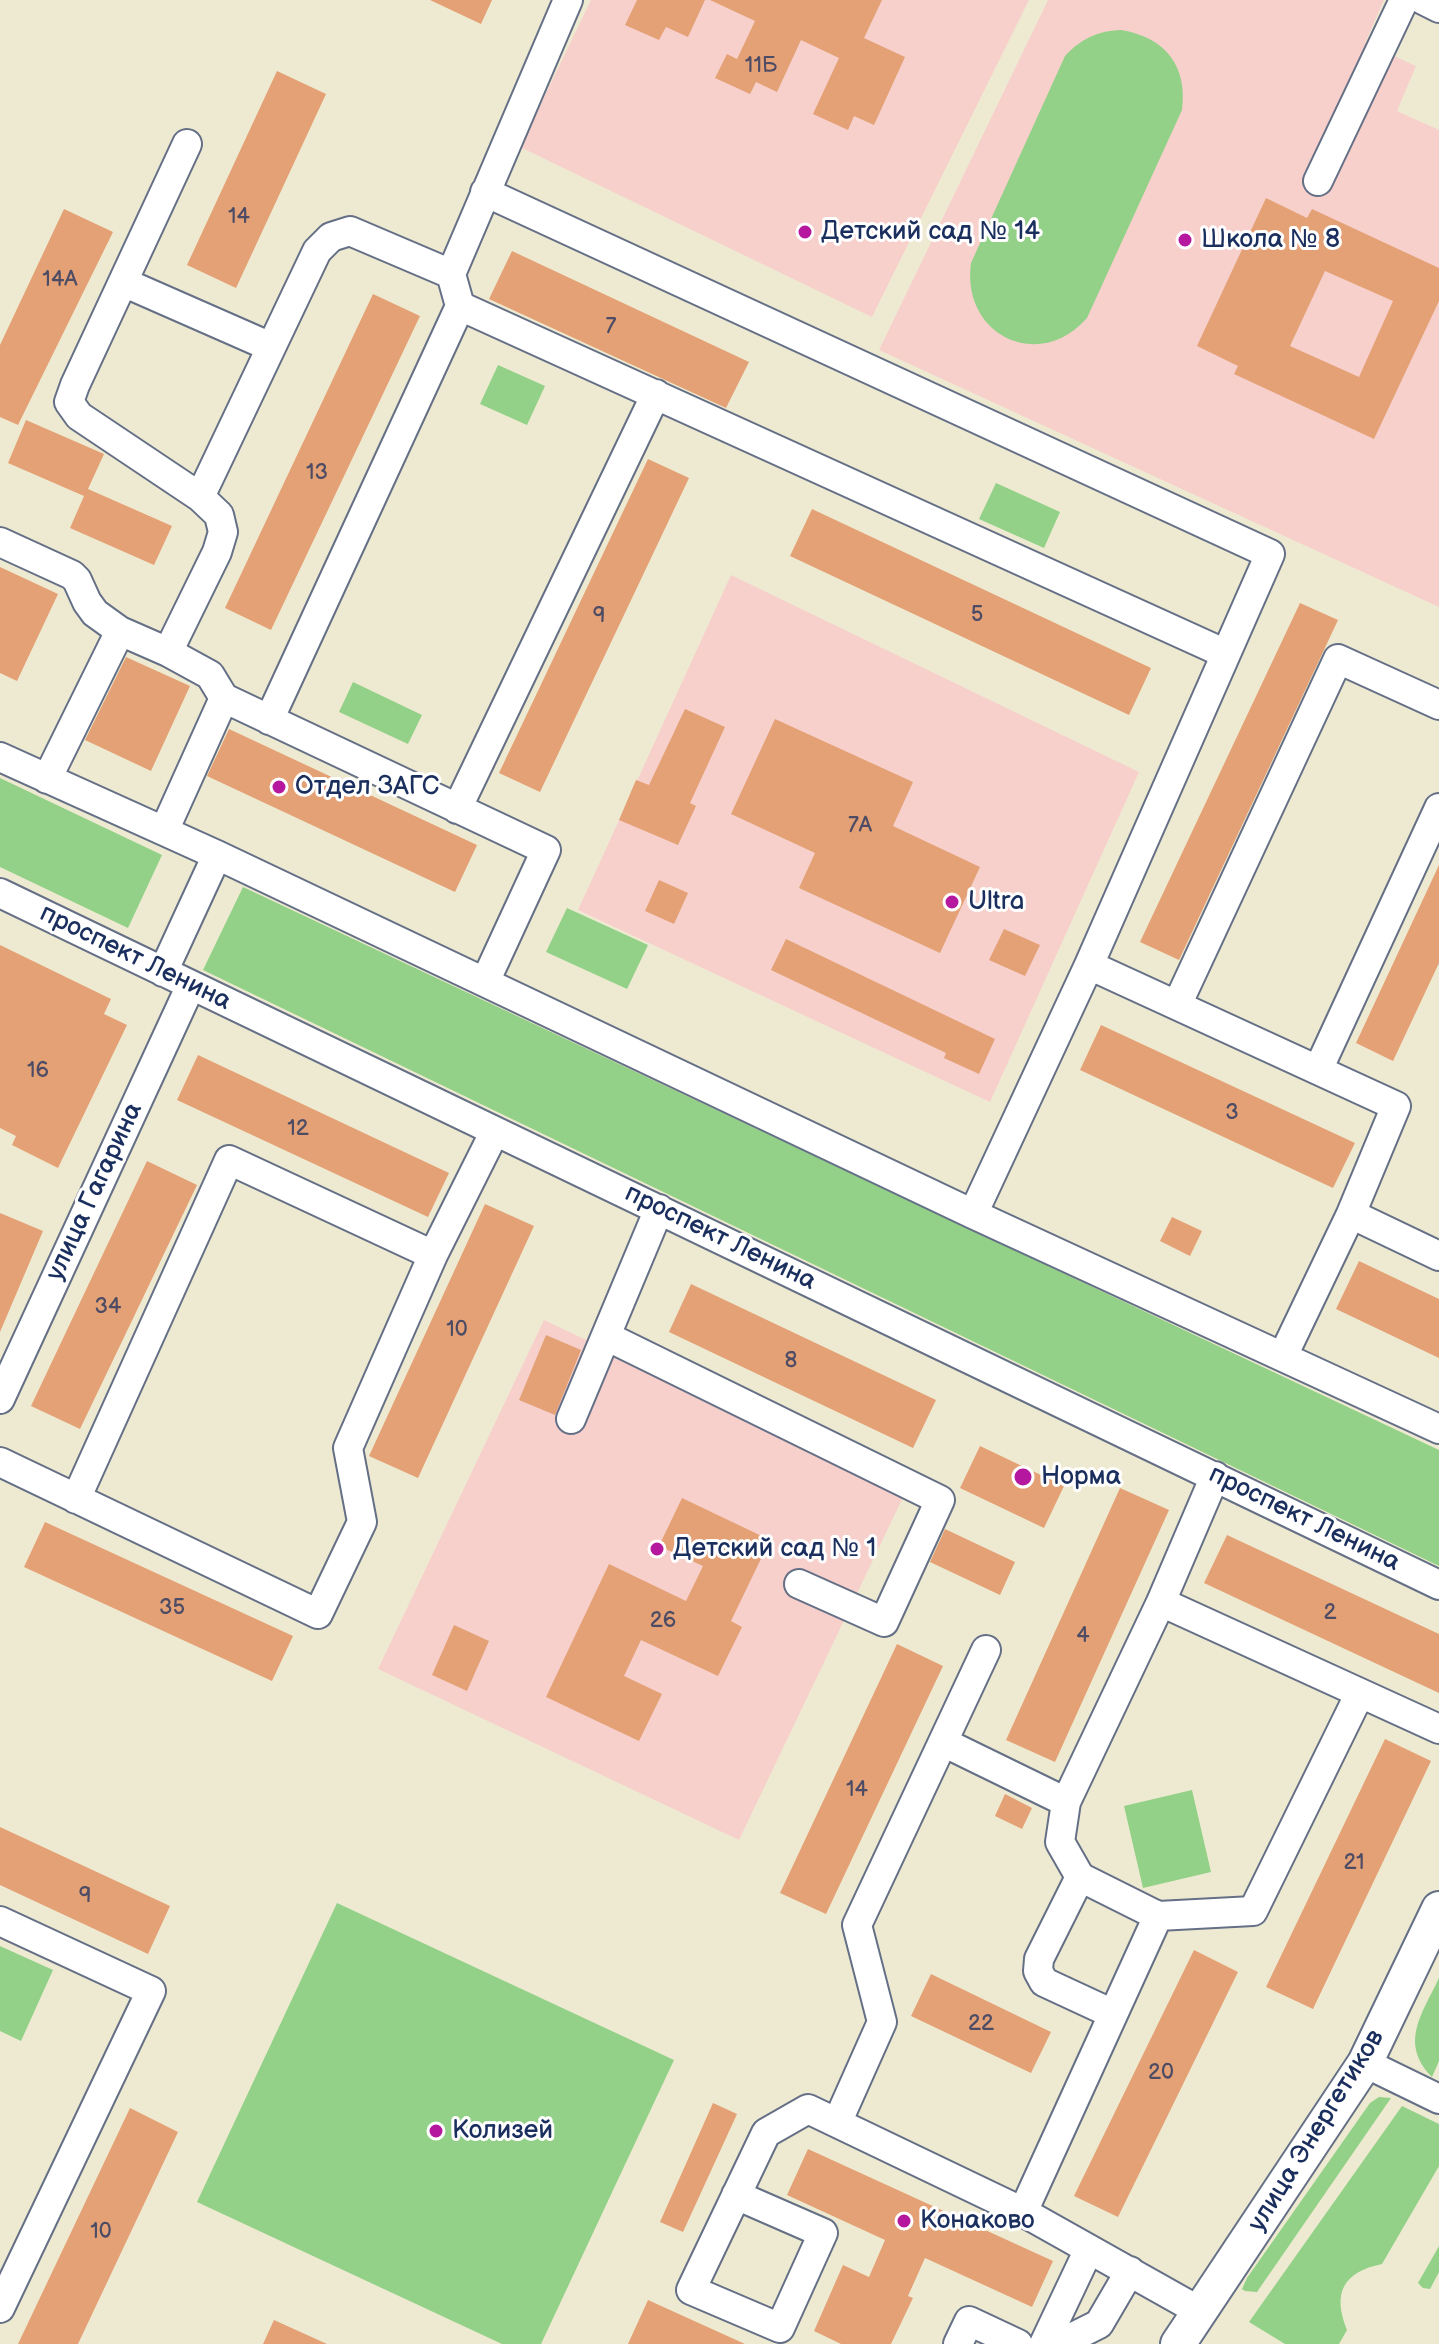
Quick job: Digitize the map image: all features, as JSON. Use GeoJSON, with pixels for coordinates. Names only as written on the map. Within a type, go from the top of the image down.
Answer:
{"type":"FeatureCollection","features":[{"type":"Feature","properties":{"kind":"main road","name":"улица Энергетиков"},"geometry":{"type":"LineString","coordinates":[[1178,2344],[1365,2063],[1439,1909]]}},
{"type":"Feature","properties":{"kind":"street"},"geometry":{"type":"LineString","coordinates":[[269,720],[460,306],[451,274],[568,0]]}},
{"type":"Feature","properties":{"kind":"street"},"geometry":{"type":"LineString","coordinates":[[1318,181],[1404,0]]}},
{"type":"Feature","properties":{"kind":"street"},"geometry":{"type":"LineString","coordinates":[[1423,0],[1439,8]]}},
{"type":"Feature","properties":{"kind":"street"},"geometry":{"type":"LineString","coordinates":[[168,652],[217,552],[223,532],[219,515],[200,497],[79,416],[69,402],[187,144]]}},
{"type":"Feature","properties":{"kind":"street"},"geometry":{"type":"LineString","coordinates":[[485,192],[1270,554],[1089,965],[973,1214]]}},
{"type":"Feature","properties":{"kind":"street"},"geometry":{"type":"LineString","coordinates":[[200,497],[317,251],[331,237],[350,231],[451,274]]}},
{"type":"Feature","properties":{"kind":"street"},"geometry":{"type":"LineString","coordinates":[[123,282],[271,347]]}},
{"type":"Feature","properties":{"kind":"street"},"geometry":{"type":"LineString","coordinates":[[460,306],[1226,654]]}},
{"type":"Feature","properties":{"kind":"street"},"geometry":{"type":"LineString","coordinates":[[457,809],[656,394]]}},
{"type":"Feature","properties":{"kind":"street"},"geometry":{"type":"LineString","coordinates":[[0,542],[72,575],[95,613],[120,631],[210,675],[224,698],[546,850],[485,982]]}},
{"type":"Feature","properties":{"kind":"street"},"geometry":{"type":"LineString","coordinates":[[47,779],[120,631]]}},
{"type":"Feature","properties":{"kind":"street"},"geometry":{"type":"LineString","coordinates":[[1177,1005],[1338,659],[1439,705]]}},
{"type":"Feature","properties":{"kind":"street"},"geometry":{"type":"LineString","coordinates":[[164,831],[224,698]]}},
{"type":"Feature","properties":{"kind":"street"},"geometry":{"type":"LineString","coordinates":[[0,757],[217,855],[973,1214],[1439,1429]]}},
{"type":"Feature","properties":{"kind":"street"},"geometry":{"type":"LineString","coordinates":[[1318,1070],[1439,808]]}},
{"type":"Feature","properties":{"kind":"street"},"geometry":{"type":"LineString","coordinates":[[163,972],[217,855]]}},
{"type":"Feature","properties":{"kind":"street","name":"проспект Ленина"},"geometry":{"type":"LineString","coordinates":[[0,893],[1439,1585]]}},
{"type":"Feature","properties":{"kind":"street"},"geometry":{"type":"LineString","coordinates":[[1089,965],[1396,1106],[1351,1214],[1283,1356]]}},
{"type":"Feature","properties":{"kind":"street","name":"улица Гагарина"},"geometry":{"type":"LineString","coordinates":[[0,1399],[191,985]]}},
{"type":"Feature","properties":{"kind":"street"},"geometry":{"type":"LineString","coordinates":[[0,1462],[318,1614],[362,1522],[348,1448],[433,1255],[495,1131]]}},
{"type":"Feature","properties":{"kind":"street"},"geometry":{"type":"LineString","coordinates":[[76,1499],[229,1160],[433,1255]]}},
{"type":"Feature","properties":{"kind":"street"},"geometry":{"type":"LineString","coordinates":[[571,1419],[659,1209]]}},
{"type":"Feature","properties":{"kind":"street"},"geometry":{"type":"LineString","coordinates":[[1351,1214],[1439,1256]]}},
{"type":"Feature","properties":{"kind":"street"},"geometry":{"type":"LineString","coordinates":[[606,1336],[940,1500],[884,1622],[799,1584]]}},
{"type":"Feature","properties":{"kind":"street"},"geometry":{"type":"LineString","coordinates":[[1215,1476],[1161,1602],[1066,1802],[1060,1842],[1080,1877],[1158,1916],[1253,1911],[1360,1693]]}},
{"type":"Feature","properties":{"kind":"street"},"geometry":{"type":"LineString","coordinates":[[1161,1602],[1439,1729]]}},
{"type":"Feature","properties":{"kind":"street"},"geometry":{"type":"LineString","coordinates":[[837,2123],[882,2022],[857,1925],[986,1650]]}},
{"type":"Feature","properties":{"kind":"street"},"geometry":{"type":"LineString","coordinates":[[943,1742],[1066,1802]]}},
{"type":"Feature","properties":{"kind":"street"},"geometry":{"type":"LineString","coordinates":[[1080,1877],[1039,1959],[1038,1971],[1044,1982],[1113,2014]]}},
{"type":"Feature","properties":{"kind":"street"},"geometry":{"type":"LineString","coordinates":[[1023,2212],[1158,1916]]}},
{"type":"Feature","properties":{"kind":"street"},"geometry":{"type":"LineString","coordinates":[[0,1921],[151,1991],[0,2308]]}},
{"type":"Feature","properties":{"kind":"street"},"geometry":{"type":"LineString","coordinates":[[1365,2063],[1439,2099]]}},
{"type":"Feature","properties":{"kind":"street"},"geometry":{"type":"LineString","coordinates":[[736,2195],[823,2233],[780,2328],[691,2290],[736,2195],[766,2133],[808,2109],[1023,2212],[1201,2312]]}},
{"type":"Feature","properties":{"kind":"street"},"geometry":{"type":"LineString","coordinates":[[1044,2344],[1089,2249]]}},
{"type":"Feature","properties":{"kind":"street"},"geometry":{"type":"LineString","coordinates":[[1059,2344],[1099,2324],[1130,2271]]}},
{"type":"Feature","properties":{"kind":"street"},"geometry":{"type":"LineString","coordinates":[[958,2344],[969,2321],[1018,2344]]}},
{"type":"Feature","properties":{"kind":"shaded area","name":"Детский сад № 14"},"geometry":{"type":"Polygon","coordinates":[[[591,0],[1029,0],[872,317],[520,147],[591,0]]]}},
{"type":"Feature","properties":{"kind":"shaded area","name":"Школа № 8"},"geometry":{"type":"Polygon","coordinates":[[[1048,0],[1384,0],[1365,43],[1416,66],[1397,111],[1439,130],[1439,607],[879,350],[1048,0]]]}},
{"type":"Feature","properties":{"kind":"shaded area"},"geometry":{"type":"Polygon","coordinates":[[[731,575],[1139,772],[990,1102],[578,910],[731,575]]]}},
{"type":"Feature","properties":{"kind":"shaded area","name":"Детский сад № 1"},"geometry":{"type":"Polygon","coordinates":[[[544,1320],[906,1491],[739,1840],[378,1669],[544,1320]]]}},
{"type":"Feature","properties":{"kind":"green space"},"geometry":{"type":"Polygon","coordinates":[[[1121,30],[1150,39],[1170,56],[1181,80],[1182,110],[1087,318],[1068,334],[1047,343],[1027,344],[1007,338],[991,327],[978,310],[971,288],[971,263],[1065,56],[1090,37],[1121,30]]]}},
{"type":"Feature","properties":{"kind":"green space"},"geometry":{"type":"Polygon","coordinates":[[[498,365],[545,386],[527,425],[480,404],[498,365]]]}},
{"type":"Feature","properties":{"kind":"green space"},"geometry":{"type":"Polygon","coordinates":[[[996,483],[1060,512],[1044,548],[979,519],[996,483]]]}},
{"type":"Feature","properties":{"kind":"green space"},"geometry":{"type":"Polygon","coordinates":[[[353,682],[422,715],[408,744],[339,712],[353,682]]]}},
{"type":"Feature","properties":{"kind":"green space"},"geometry":{"type":"Polygon","coordinates":[[[0,778],[162,855],[128,928],[0,867],[0,778]]]}},
{"type":"Feature","properties":{"kind":"green space"},"geometry":{"type":"Polygon","coordinates":[[[243,887],[1439,1450],[1439,1566],[203,970],[243,887]]]}},
{"type":"Feature","properties":{"kind":"green space"},"geometry":{"type":"Polygon","coordinates":[[[567,908],[648,945],[627,989],[546,952],[567,908]]]}},
{"type":"Feature","properties":{"kind":"green space"},"geometry":{"type":"Polygon","coordinates":[[[1192,1790],[1211,1872],[1143,1888],[1124,1806],[1192,1790]]]}},
{"type":"Feature","properties":{"kind":"green space","name":"Колизей"},"geometry":{"type":"Polygon","coordinates":[[[337,1903],[674,2060],[541,2344],[502,2344],[197,2202],[337,1903]]]}},
{"type":"Feature","properties":{"kind":"green space"},"geometry":{"type":"Polygon","coordinates":[[[0,1946],[53,1970],[21,2041],[0,2031],[0,1946]]]}},
{"type":"Feature","properties":{"kind":"green space"},"geometry":{"type":"Polygon","coordinates":[[[1439,1978],[1439,2061],[1432,2077],[1422,2064],[1415,2040],[1421,2016],[1439,1978]]]}},
{"type":"Feature","properties":{"kind":"green space"},"geometry":{"type":"Polygon","coordinates":[[[1379,2097],[1391,2098],[1257,2292],[1242,2289],[1370,2103],[1379,2097]]]}},
{"type":"Feature","properties":{"kind":"green space"},"geometry":{"type":"Polygon","coordinates":[[[1402,2106],[1439,2124],[1439,2166],[1382,2264],[1358,2272],[1344,2286],[1341,2305],[1347,2330],[1339,2344],[1285,2344],[1249,2322],[1402,2106]]]}},
{"type":"Feature","properties":{"kind":"green space"},"geometry":{"type":"Polygon","coordinates":[[[1439,2246],[1439,2272],[1430,2289],[1423,2288],[1418,2283],[1439,2246]]]}},
{"type":"Feature","properties":{"kind":"building"},"geometry":{"type":"Polygon","coordinates":[[[430,0],[492,0],[481,24],[430,0]]]}},
{"type":"Feature","properties":{"kind":"building"},"geometry":{"type":"Polygon","coordinates":[[[637,0],[705,0],[688,37],[666,27],[659,40],[625,25],[637,0]]]}},
{"type":"Feature","properties":{"kind":"building"},"geometry":{"type":"Polygon","coordinates":[[[710,0],[882,0],[864,38],[905,57],[874,125],[854,116],[848,130],[813,114],[839,58],[801,40],[777,92],[756,82],[750,94],[715,78],[727,54],[737,59],[755,21],[710,0]]]}},
{"type":"Feature","properties":{"kind":"building"},"geometry":{"type":"Polygon","coordinates":[[[277,71],[326,94],[236,288],[187,265],[277,71]]]}},
{"type":"Feature","properties":{"kind":"building"},"geometry":{"type":"Polygon","coordinates":[[[1266,198],[1307,218],[1312,209],[1439,268],[1439,301],[1374,439],[1234,374],[1238,366],[1197,346],[1266,198]],[[1325,271],[1290,346],[1359,377],[1393,301],[1325,271]]]}},
{"type":"Feature","properties":{"kind":"building"},"geometry":{"type":"Polygon","coordinates":[[[64,209],[113,232],[18,425],[0,417],[0,345],[64,209]]]}},
{"type":"Feature","properties":{"kind":"building"},"geometry":{"type":"Polygon","coordinates":[[[512,251],[749,362],[726,408],[489,299],[512,251]]]}},
{"type":"Feature","properties":{"kind":"building"},"geometry":{"type":"Polygon","coordinates":[[[373,294],[420,316],[271,630],[225,608],[373,294]]]}},
{"type":"Feature","properties":{"kind":"building"},"geometry":{"type":"Polygon","coordinates":[[[26,420],[104,454],[88,489],[172,526],[154,565],[70,528],[84,496],[8,463],[26,420]]]}},
{"type":"Feature","properties":{"kind":"building"},"geometry":{"type":"Polygon","coordinates":[[[648,459],[689,478],[540,792],[499,773],[648,459]]]}},
{"type":"Feature","properties":{"kind":"building"},"geometry":{"type":"Polygon","coordinates":[[[812,509],[1151,668],[1129,715],[790,556],[812,509]]]}},
{"type":"Feature","properties":{"kind":"building"},"geometry":{"type":"Polygon","coordinates":[[[0,567],[58,594],[17,681],[0,673],[0,567]]]}},
{"type":"Feature","properties":{"kind":"building"},"geometry":{"type":"Polygon","coordinates":[[[1300,603],[1338,620],[1179,960],[1140,942],[1300,603]]]}},
{"type":"Feature","properties":{"kind":"building"},"geometry":{"type":"Polygon","coordinates":[[[126,657],[190,686],[151,771],[85,740],[126,657]]]}},
{"type":"Feature","properties":{"kind":"building"},"geometry":{"type":"Polygon","coordinates":[[[685,709],[725,727],[690,803],[696,806],[678,845],[619,820],[636,780],[649,785],[685,709]]]}},
{"type":"Feature","properties":{"kind":"building"},"geometry":{"type":"Polygon","coordinates":[[[775,719],[913,782],[893,826],[980,867],[940,953],[799,888],[815,853],[731,814],[775,719]]]}},
{"type":"Feature","properties":{"kind":"building"},"geometry":{"type":"Polygon","coordinates":[[[229,729],[477,845],[455,892],[207,776],[229,729]]]}},
{"type":"Feature","properties":{"kind":"building"},"geometry":{"type":"Polygon","coordinates":[[[1439,865],[1439,963],[1393,1061],[1356,1043],[1439,865]]]}},
{"type":"Feature","properties":{"kind":"building"},"geometry":{"type":"Polygon","coordinates":[[[659,880],[688,893],[674,924],[645,911],[659,880]]]}},
{"type":"Feature","properties":{"kind":"building"},"geometry":{"type":"Polygon","coordinates":[[[1004,929],[1040,945],[1025,976],[989,960],[1004,929]]]}},
{"type":"Feature","properties":{"kind":"building"},"geometry":{"type":"Polygon","coordinates":[[[786,939],[995,1039],[979,1074],[944,1058],[946,1053],[771,970],[786,939]]]}},
{"type":"Feature","properties":{"kind":"building"},"geometry":{"type":"Polygon","coordinates":[[[0,945],[111,999],[104,1014],[127,1025],[58,1168],[12,1145],[16,1136],[0,1128],[0,945]]]}},
{"type":"Feature","properties":{"kind":"building"},"geometry":{"type":"Polygon","coordinates":[[[1101,1025],[1355,1143],[1333,1188],[1080,1070],[1101,1025]]]}},
{"type":"Feature","properties":{"kind":"building"},"geometry":{"type":"Polygon","coordinates":[[[198,1055],[449,1173],[428,1217],[177,1100],[198,1055]]]}},
{"type":"Feature","properties":{"kind":"building"},"geometry":{"type":"Polygon","coordinates":[[[147,1161],[197,1185],[80,1429],[31,1406],[147,1161]]]}},
{"type":"Feature","properties":{"kind":"building"},"geometry":{"type":"Polygon","coordinates":[[[485,1204],[534,1226],[418,1478],[369,1456],[485,1204]]]}},
{"type":"Feature","properties":{"kind":"building"},"geometry":{"type":"Polygon","coordinates":[[[0,1213],[43,1231],[0,1332],[0,1213]]]}},
{"type":"Feature","properties":{"kind":"building"},"geometry":{"type":"Polygon","coordinates":[[[1172,1217],[1202,1231],[1190,1256],[1160,1241],[1172,1217]]]}},
{"type":"Feature","properties":{"kind":"building"},"geometry":{"type":"Polygon","coordinates":[[[1359,1261],[1439,1299],[1439,1358],[1336,1309],[1359,1261]]]}},
{"type":"Feature","properties":{"kind":"building"},"geometry":{"type":"Polygon","coordinates":[[[691,1284],[936,1400],[913,1448],[669,1332],[691,1284]]]}},
{"type":"Feature","properties":{"kind":"building"},"geometry":{"type":"Polygon","coordinates":[[[546,1335],[581,1350],[555,1415],[519,1400],[546,1335]]]}},
{"type":"Feature","properties":{"kind":"building"},"geometry":{"type":"Polygon","coordinates":[[[980,1446],[1064,1486],[1044,1528],[960,1488],[980,1446]]]}},
{"type":"Feature","properties":{"kind":"building"},"geometry":{"type":"Polygon","coordinates":[[[1120,1488],[1169,1510],[1055,1762],[1006,1740],[1120,1488]]]}},
{"type":"Feature","properties":{"kind":"building"},"geometry":{"type":"Polygon","coordinates":[[[682,1498],[770,1540],[731,1621],[742,1627],[718,1676],[641,1640],[624,1676],[662,1694],[639,1741],[546,1697],[609,1564],[686,1601],[703,1566],[659,1546],[682,1498]]]}},
{"type":"Feature","properties":{"kind":"building"},"geometry":{"type":"Polygon","coordinates":[[[45,1522],[293,1636],[272,1681],[24,1567],[45,1522]]]}},
{"type":"Feature","properties":{"kind":"building"},"geometry":{"type":"Polygon","coordinates":[[[945,1529],[1015,1562],[1000,1595],[930,1562],[945,1529]]]}},
{"type":"Feature","properties":{"kind":"building"},"geometry":{"type":"Polygon","coordinates":[[[1227,1535],[1439,1634],[1439,1693],[1204,1583],[1227,1535]]]}},
{"type":"Feature","properties":{"kind":"building"},"geometry":{"type":"Polygon","coordinates":[[[454,1625],[489,1641],[467,1691],[432,1675],[454,1625]]]}},
{"type":"Feature","properties":{"kind":"building"},"geometry":{"type":"Polygon","coordinates":[[[897,1644],[943,1666],[826,1914],[780,1893],[897,1644]]]}},
{"type":"Feature","properties":{"kind":"building"},"geometry":{"type":"Polygon","coordinates":[[[1385,1739],[1431,1761],[1313,2009],[1266,1987],[1385,1739]]]}},
{"type":"Feature","properties":{"kind":"building"},"geometry":{"type":"Polygon","coordinates":[[[1005,1794],[1032,1808],[1022,1829],[995,1816],[1005,1794]]]}},
{"type":"Feature","properties":{"kind":"building"},"geometry":{"type":"Polygon","coordinates":[[[0,1827],[170,1906],[148,1954],[0,1885],[0,1827]]]}},
{"type":"Feature","properties":{"kind":"building"},"geometry":{"type":"Polygon","coordinates":[[[1194,1950],[1238,1972],[1118,2217],[1074,2196],[1194,1950]]]}},
{"type":"Feature","properties":{"kind":"building"},"geometry":{"type":"Polygon","coordinates":[[[931,1974],[1051,2032],[1031,2073],[911,2016],[931,1974]]]}},
{"type":"Feature","properties":{"kind":"building"},"geometry":{"type":"Polygon","coordinates":[[[713,2103],[737,2114],[683,2232],[660,2222],[713,2103]]]}},
{"type":"Feature","properties":{"kind":"building"},"geometry":{"type":"Polygon","coordinates":[[[130,2108],[178,2132],[78,2344],[18,2344],[130,2108]]]}},
{"type":"Feature","properties":{"kind":"building","name":"Конаково"},"geometry":{"type":"Polygon","coordinates":[[[808,2149],[1053,2261],[1032,2307],[925,2258],[908,2296],[913,2298],[891,2344],[841,2344],[814,2331],[843,2265],[869,2277],[885,2240],[787,2195],[808,2149]]]}},
{"type":"Feature","properties":{"kind":"building"},"geometry":{"type":"Polygon","coordinates":[[[648,2300],[745,2344],[628,2344],[648,2300]]]}},
{"type":"Feature","properties":{"kind":"building"},"geometry":{"type":"Polygon","coordinates":[[[274,2320],[327,2344],[263,2344],[274,2320]]]}},
{"type":"Feature","properties":{"kind":"place","name":"Детский сад № 14"},"geometry":{"type":"Point","coordinates":[805,232]}},
{"type":"Feature","properties":{"kind":"place","name":"Школа № 8"},"geometry":{"type":"Point","coordinates":[1185,240]}},
{"type":"Feature","properties":{"kind":"place","name":"Отдел ЗАГС"},"geometry":{"type":"Point","coordinates":[279,787]}},
{"type":"Feature","properties":{"kind":"place","name":"Ultra"},"geometry":{"type":"Point","coordinates":[952,902]}},
{"type":"Feature","properties":{"kind":"place","name":"Норма"},"geometry":{"type":"Point","coordinates":[1023,1477]}},
{"type":"Feature","properties":{"kind":"place","name":"Детский сад № 1"},"geometry":{"type":"Point","coordinates":[657,1549]}},
{"type":"Feature","properties":{"kind":"place","name":"Колизей"},"geometry":{"type":"Point","coordinates":[436,2131]}},
{"type":"Feature","properties":{"kind":"place","name":"Конаково"},"geometry":{"type":"Point","coordinates":[904,2221]}}]}
